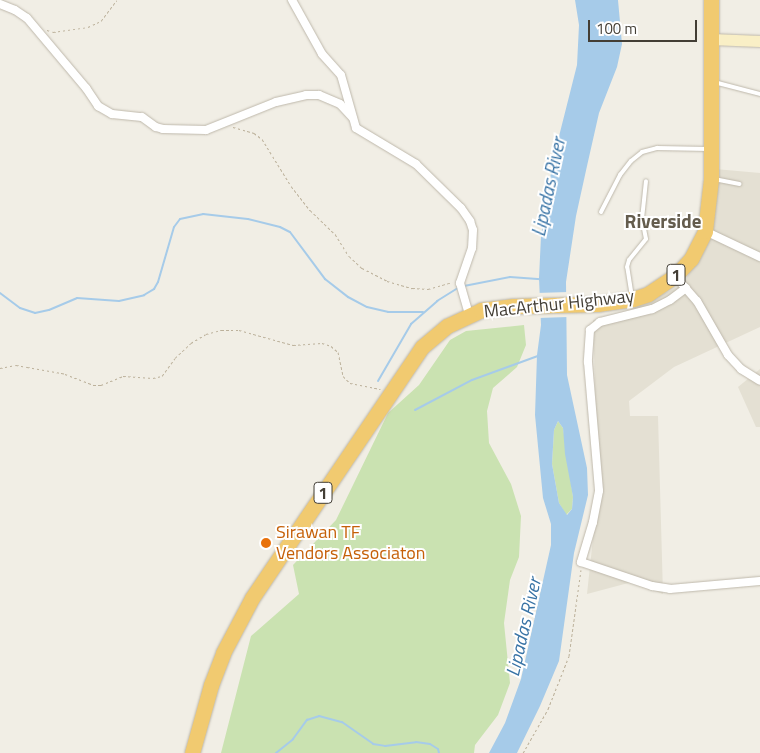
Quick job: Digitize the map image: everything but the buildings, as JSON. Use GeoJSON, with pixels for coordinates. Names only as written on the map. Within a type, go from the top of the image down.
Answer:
{"type":"FeatureCollection","features":[{"type":"Feature","properties":{"kind":"highway","name":"MacArthur Highway"},"geometry":{"type":"LineString","coordinates":[[192,753],[210,685],[234,630],[268,571],[422,347],[447,326],[469,314],[496,308],[633,299],[648,294],[675,276],[691,259],[705,231],[711,179],[711,0]]}},
{"type":"Feature","properties":{"kind":"street"},"geometry":{"type":"LineString","coordinates":[[292,0],[322,54],[341,75],[356,128],[416,164],[431,177],[465,214],[472,226],[474,238],[460,280],[469,314]]}},
{"type":"Feature","properties":{"kind":"street"},"geometry":{"type":"LineString","coordinates":[[0,4],[16,10],[34,27],[86,88],[98,106],[106,112],[142,116],[156,127],[163,129],[206,130],[258,108],[306,95],[319,95],[331,98],[352,117]]}},
{"type":"Feature","properties":{"kind":"street"},"geometry":{"type":"LineString","coordinates":[[710,38],[760,41]]}},
{"type":"Feature","properties":{"kind":"street"},"geometry":{"type":"LineString","coordinates":[[705,231],[760,257]]}},
{"type":"Feature","properties":{"kind":"street"},"geometry":{"type":"LineString","coordinates":[[675,276],[697,301],[728,355],[741,369],[760,381]]}},
{"type":"Feature","properties":{"kind":"street"},"geometry":{"type":"LineString","coordinates":[[686,288],[670,300],[652,309],[600,322],[590,330],[588,362],[599,491],[582,562],[665,589],[760,581]]}},
{"type":"Feature","properties":{"kind":"lane"},"geometry":{"type":"LineString","coordinates":[[711,81],[760,94]]}},
{"type":"Feature","properties":{"kind":"lane"},"geometry":{"type":"LineString","coordinates":[[601,212],[620,175],[630,161],[642,152],[657,148],[711,149]]}},
{"type":"Feature","properties":{"kind":"lane"},"geometry":{"type":"LineString","coordinates":[[711,179],[740,184]]}},
{"type":"Feature","properties":{"kind":"lane"},"geometry":{"type":"LineString","coordinates":[[633,299],[627,267],[629,260],[646,239],[642,219],[646,182]]}},
{"type":"Feature","properties":{"kind":"path"},"geometry":{"type":"LineString","coordinates":[[34,27],[53,32],[88,27],[101,21],[117,0]]}},
{"type":"Feature","properties":{"kind":"path"},"geometry":{"type":"LineString","coordinates":[[223,124],[254,133],[262,140],[291,186],[310,210],[335,234],[349,256],[362,268],[388,281],[412,288],[428,289],[460,280]]}},
{"type":"Feature","properties":{"kind":"path"},"geometry":{"type":"LineString","coordinates":[[0,368],[16,365],[27,366],[65,374],[93,385],[101,385],[123,376],[153,378],[162,376],[175,358],[191,343],[206,334],[238,330],[293,345],[322,342],[338,352],[343,376],[350,383],[370,386],[389,395]]}},
{"type":"Feature","properties":{"kind":"path"},"geometry":{"type":"LineString","coordinates":[[524,753],[548,709],[569,656],[582,562]]}},
{"type":"Feature","properties":{"kind":"shaded area"},"geometry":{"type":"Polygon","coordinates":[[[715,169],[760,173],[760,327],[674,367],[629,401],[630,416],[658,416],[663,594],[632,582],[587,594],[598,492],[593,320],[623,313],[682,285],[709,241],[715,169]]]}},
{"type":"Feature","properties":{"kind":"shaded area"},"geometry":{"type":"Polygon","coordinates":[[[760,369],[760,427],[756,427],[738,387],[760,369]]]}},
{"type":"Feature","properties":{"kind":"green space"},"geometry":{"type":"Polygon","coordinates":[[[524,325],[526,345],[517,367],[493,388],[487,411],[489,443],[511,484],[521,516],[519,557],[510,580],[504,623],[510,683],[498,715],[475,745],[474,753],[221,753],[251,636],[299,594],[293,565],[336,520],[388,413],[419,385],[450,340],[466,331],[524,325]]]}},
{"type":"Feature","properties":{"kind":"green space"},"geometry":{"type":"Polygon","coordinates":[[[558,421],[563,428],[573,497],[572,509],[566,515],[559,503],[552,464],[554,430],[558,421]]]}},
{"type":"Feature","properties":{"kind":"water"},"geometry":{"type":"Polygon","coordinates":[[[575,0],[618,0],[622,44],[617,67],[599,113],[576,216],[566,282],[567,375],[587,468],[588,495],[574,553],[559,661],[517,753],[489,753],[505,723],[521,679],[551,545],[551,524],[543,498],[535,415],[537,355],[541,325],[539,278],[541,236],[553,160],[577,65],[579,25],[575,0]],[[558,421],[554,430],[552,464],[559,503],[567,515],[572,509],[573,497],[565,454],[563,428],[558,421]]]}},
{"type":"Feature","properties":{"kind":"pier"},"geometry":{"type":"Polygon","coordinates":[[[569,292],[568,317],[538,318],[536,293],[569,292]]]}},
{"type":"Feature","properties":{"kind":"waterway"},"geometry":{"type":"LineString","coordinates":[[0,293],[20,308],[35,313],[49,310],[77,298],[119,301],[144,295],[154,289],[158,282],[174,227],[180,219],[203,214],[248,219],[280,227],[290,232],[325,279],[348,297],[367,307],[388,312],[423,312]]}},
{"type":"Feature","properties":{"kind":"waterway"},"geometry":{"type":"LineString","coordinates":[[464,286],[510,277],[541,279]]}},
{"type":"Feature","properties":{"kind":"waterway"},"geometry":{"type":"LineString","coordinates":[[378,381],[411,324],[437,301],[458,288]]}},
{"type":"Feature","properties":{"kind":"waterway"},"geometry":{"type":"LineString","coordinates":[[415,410],[472,380],[538,356]]}},
{"type":"Feature","properties":{"kind":"waterway"},"geometry":{"type":"LineString","coordinates":[[276,753],[293,739],[307,720],[319,716],[342,722],[373,744],[385,746],[416,742],[430,744],[438,749],[439,753]]}},
{"type":"Feature","properties":{"kind":"place","name":"Sirawan TF Vendors Associaton"},"geometry":{"type":"Point","coordinates":[266,543]}},
{"type":"Feature","properties":{"kind":"district","name":"Riverside"},"geometry":{"type":"Point","coordinates":[663,221]}},
{"type":"Feature","properties":{"kind":"water label","name":"Lipadas River"},"geometry":{"type":"Point","coordinates":[548,187]}},
{"type":"Feature","properties":{"kind":"water label","name":"Lipadas River"},"geometry":{"type":"Point","coordinates":[523,627]}}]}
